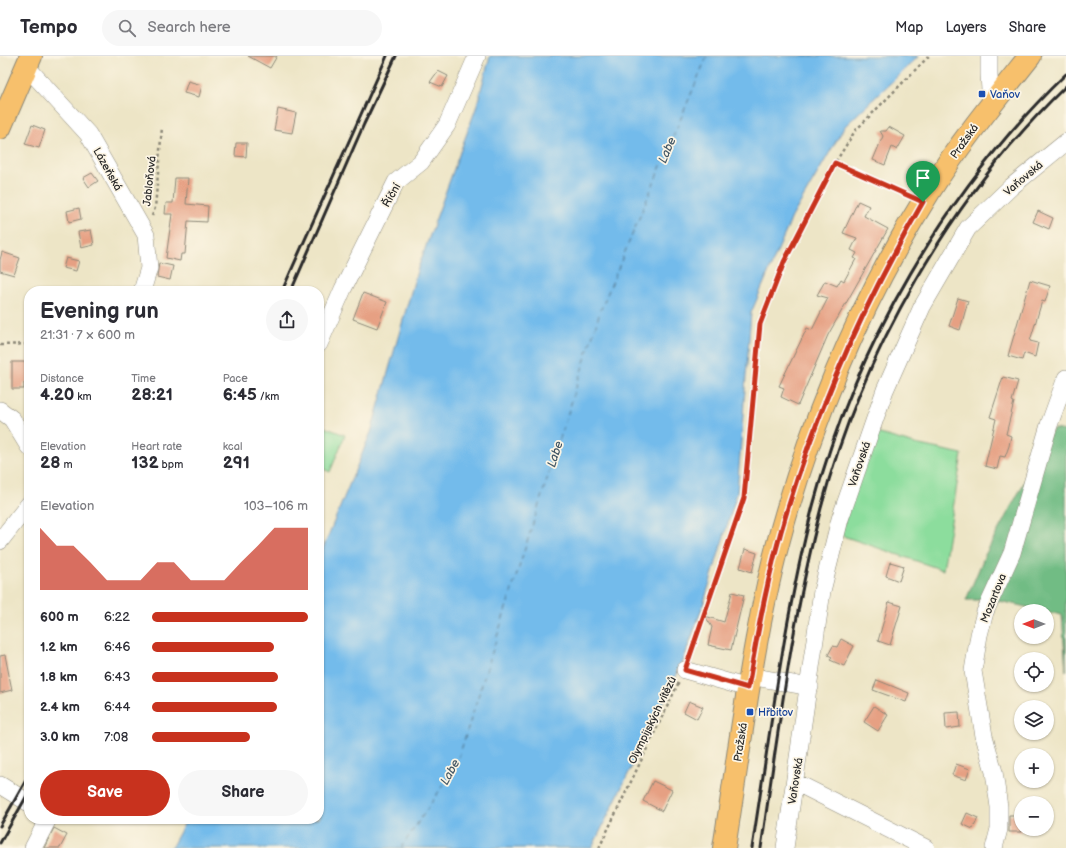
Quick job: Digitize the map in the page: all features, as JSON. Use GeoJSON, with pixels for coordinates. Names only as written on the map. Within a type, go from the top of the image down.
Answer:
{"type":"FeatureCollection","features":[{"type":"Feature","properties":{"kind":"main road","name":"Pražská"},"geometry":{"type":"LineString","coordinates":[[724,848],[749,682],[762,614],[784,520],[815,426],[844,354],[888,264],[923,202],[950,161],[991,105],[1030,56]]}},
{"type":"Feature","properties":{"kind":"main road"},"geometry":{"type":"LineString","coordinates":[[0,128],[28,61]]}},
{"type":"Feature","properties":{"kind":"street","name":"Říční"},"geometry":{"type":"LineString","coordinates":[[324,333],[343,289],[396,182],[421,162],[447,125],[477,56]]}},
{"type":"Feature","properties":{"kind":"street"},"geometry":{"type":"LineString","coordinates":[[990,56],[988,74],[991,105]]}},
{"type":"Feature","properties":{"kind":"street","name":"Lázeňská"},"geometry":{"type":"LineString","coordinates":[[28,61],[88,134],[146,235],[149,268],[144,286]]}},
{"type":"Feature","properties":{"kind":"street","name":"Vaňovská"},"geometry":{"type":"LineString","coordinates":[[785,848],[810,687],[822,591],[840,519],[885,390],[919,314],[968,228],[1012,187],[1066,142]]}},
{"type":"Feature","properties":{"kind":"street","name":"Mozartova"},"geometry":{"type":"LineString","coordinates":[[994,848],[999,829],[999,807],[994,772],[984,736],[973,671],[978,635],[985,612],[1012,553],[1049,425],[1066,378]]}},
{"type":"Feature","properties":{"kind":"street"},"geometry":{"type":"LineString","coordinates":[[0,410],[12,419],[24,439]]}},
{"type":"Feature","properties":{"kind":"street"},"geometry":{"type":"LineString","coordinates":[[0,541],[24,510]]}},
{"type":"Feature","properties":{"kind":"street"},"geometry":{"type":"LineString","coordinates":[[685,670],[749,682],[810,687]]}},
{"type":"Feature","properties":{"kind":"street"},"geometry":{"type":"LineString","coordinates":[[795,782],[926,848]]}},
{"type":"Feature","properties":{"kind":"street"},"geometry":{"type":"LineString","coordinates":[[0,785],[24,800]]}},
{"type":"Feature","properties":{"kind":"street"},"geometry":{"type":"LineString","coordinates":[[33,848],[45,824]]}},
{"type":"Feature","properties":{"kind":"path","name":"Olympijských vítězů"},"geometry":{"type":"LineString","coordinates":[[599,848],[685,670],[744,498],[760,324],[784,262],[835,163],[854,131],[929,56]]}},
{"type":"Feature","properties":{"kind":"path","name":"Jabloňová"},"geometry":{"type":"LineString","coordinates":[[146,235],[155,208],[162,127]]}},
{"type":"Feature","properties":{"kind":"path"},"geometry":{"type":"LineString","coordinates":[[835,163],[923,202]]}},
{"type":"Feature","properties":{"kind":"path"},"geometry":{"type":"LineString","coordinates":[[0,345],[24,344]]}},
{"type":"Feature","properties":{"kind":"green space"},"geometry":{"type":"Polygon","coordinates":[[[324,427],[345,435],[330,472],[324,469],[324,427]]]}},
{"type":"Feature","properties":{"kind":"green space"},"geometry":{"type":"Polygon","coordinates":[[[1053,429],[1066,431],[1066,671],[1062,615],[1054,613],[1054,604],[1014,604],[995,600],[966,600],[985,555],[1053,429]]]}},
{"type":"Feature","properties":{"kind":"green space"},"geometry":{"type":"Polygon","coordinates":[[[873,432],[915,444],[962,454],[943,570],[840,535],[873,432]]]}},
{"type":"Feature","properties":{"kind":"water","name":"Labe"},"geometry":{"type":"Polygon","coordinates":[[[490,56],[919,56],[845,126],[792,217],[751,313],[737,493],[704,602],[682,664],[592,848],[171,848],[184,824],[324,824],[324,546],[371,432],[417,271],[476,108],[490,56]]]}},
{"type":"Feature","properties":{"kind":"building"},"geometry":{"type":"Polygon","coordinates":[[[248,56],[277,56],[270,68],[248,56]]]}},
{"type":"Feature","properties":{"kind":"building"},"geometry":{"type":"Polygon","coordinates":[[[438,71],[448,76],[442,87],[430,82],[438,71]]]}},
{"type":"Feature","properties":{"kind":"building"},"geometry":{"type":"Polygon","coordinates":[[[188,81],[202,85],[199,97],[184,93],[188,81]]]}},
{"type":"Feature","properties":{"kind":"building"},"geometry":{"type":"Polygon","coordinates":[[[278,109],[296,113],[292,133],[274,130],[278,109]]]}},
{"type":"Feature","properties":{"kind":"building"},"geometry":{"type":"Polygon","coordinates":[[[32,125],[45,130],[39,148],[25,144],[32,125]]]}},
{"type":"Feature","properties":{"kind":"building"},"geometry":{"type":"Polygon","coordinates":[[[889,127],[905,136],[897,150],[892,147],[885,165],[873,160],[883,136],[880,131],[886,131],[889,127]]]}},
{"type":"Feature","properties":{"kind":"building"},"geometry":{"type":"Polygon","coordinates":[[[236,143],[247,143],[246,157],[235,156],[236,143]]]}},
{"type":"Feature","properties":{"kind":"building"},"geometry":{"type":"Polygon","coordinates":[[[92,173],[98,181],[89,187],[83,178],[92,173]]]}},
{"type":"Feature","properties":{"kind":"building"},"geometry":{"type":"Polygon","coordinates":[[[175,178],[188,178],[186,204],[208,206],[207,222],[188,221],[185,254],[181,254],[180,261],[166,258],[172,214],[165,214],[166,203],[173,203],[175,178]]]}},
{"type":"Feature","properties":{"kind":"building"},"geometry":{"type":"Polygon","coordinates":[[[858,201],[869,206],[864,216],[888,229],[828,335],[798,405],[781,397],[784,388],[779,386],[807,328],[812,330],[828,298],[817,295],[825,281],[837,286],[841,279],[844,281],[856,259],[854,258],[857,253],[851,250],[857,238],[843,233],[858,201]]]}},
{"type":"Feature","properties":{"kind":"building"},"geometry":{"type":"Polygon","coordinates":[[[79,208],[81,219],[69,222],[67,211],[79,208]]]}},
{"type":"Feature","properties":{"kind":"building"},"geometry":{"type":"Polygon","coordinates":[[[1038,211],[1053,218],[1049,229],[1033,222],[1038,211]]]}},
{"type":"Feature","properties":{"kind":"building"},"geometry":{"type":"Polygon","coordinates":[[[91,230],[94,245],[81,248],[78,232],[91,230]]]}},
{"type":"Feature","properties":{"kind":"building"},"geometry":{"type":"Polygon","coordinates":[[[2,252],[20,258],[14,275],[0,271],[2,252]]]}},
{"type":"Feature","properties":{"kind":"building"},"geometry":{"type":"Polygon","coordinates":[[[66,258],[79,261],[76,271],[63,268],[66,258]]]}},
{"type":"Feature","properties":{"kind":"building"},"geometry":{"type":"Polygon","coordinates":[[[159,263],[173,266],[170,280],[157,277],[159,263]]]}},
{"type":"Feature","properties":{"kind":"building"},"geometry":{"type":"Polygon","coordinates":[[[1030,280],[1050,286],[1045,302],[1042,301],[1030,341],[1038,343],[1035,357],[1024,353],[1022,360],[1008,356],[1030,280]]]}},
{"type":"Feature","properties":{"kind":"building"},"geometry":{"type":"Polygon","coordinates":[[[363,293],[387,302],[377,328],[353,319],[363,293]]]}},
{"type":"Feature","properties":{"kind":"building"},"geometry":{"type":"Polygon","coordinates":[[[958,298],[968,301],[960,330],[949,326],[958,298]]]}},
{"type":"Feature","properties":{"kind":"building"},"geometry":{"type":"Polygon","coordinates":[[[12,362],[24,362],[24,389],[12,389],[12,362]]]}},
{"type":"Feature","properties":{"kind":"building"},"geometry":{"type":"Polygon","coordinates":[[[1003,377],[1018,381],[1012,401],[1014,402],[1006,434],[1011,436],[1009,446],[1005,457],[1000,456],[997,469],[985,466],[996,419],[990,417],[1003,377]]]}},
{"type":"Feature","properties":{"kind":"building"},"geometry":{"type":"Polygon","coordinates":[[[745,549],[757,553],[752,572],[740,568],[745,549]]]}},
{"type":"Feature","properties":{"kind":"building"},"geometry":{"type":"Polygon","coordinates":[[[890,562],[904,566],[899,581],[886,576],[890,562]]]}},
{"type":"Feature","properties":{"kind":"building"},"geometry":{"type":"Polygon","coordinates":[[[732,592],[744,595],[731,650],[708,645],[712,627],[705,616],[724,622],[732,592]]]}},
{"type":"Feature","properties":{"kind":"building"},"geometry":{"type":"Polygon","coordinates":[[[889,602],[902,606],[890,645],[878,641],[889,602]]]}},
{"type":"Feature","properties":{"kind":"building"},"geometry":{"type":"Polygon","coordinates":[[[841,639],[854,646],[844,666],[830,660],[832,657],[828,655],[833,646],[837,647],[841,639]]]}},
{"type":"Feature","properties":{"kind":"building"},"geometry":{"type":"Polygon","coordinates":[[[5,655],[12,690],[0,693],[0,656],[5,655]]]}},
{"type":"Feature","properties":{"kind":"building"},"geometry":{"type":"Polygon","coordinates":[[[877,680],[909,693],[906,702],[873,690],[877,680]]]}},
{"type":"Feature","properties":{"kind":"building"},"geometry":{"type":"Polygon","coordinates":[[[689,701],[703,707],[697,719],[684,712],[689,701]]]}},
{"type":"Feature","properties":{"kind":"building"},"geometry":{"type":"Polygon","coordinates":[[[874,706],[888,715],[878,731],[864,722],[874,706]]]}},
{"type":"Feature","properties":{"kind":"building"},"geometry":{"type":"Polygon","coordinates":[[[959,712],[960,727],[946,729],[945,713],[959,712]]]}},
{"type":"Feature","properties":{"kind":"building"},"geometry":{"type":"Polygon","coordinates":[[[956,764],[970,769],[966,780],[952,775],[956,764]]]}},
{"type":"Feature","properties":{"kind":"building"},"geometry":{"type":"Polygon","coordinates":[[[653,781],[672,790],[662,811],[643,801],[653,781]]]}},
{"type":"Feature","properties":{"kind":"building"},"geometry":{"type":"Polygon","coordinates":[[[967,813],[978,818],[973,829],[962,824],[967,813]]]}},
{"type":"Feature","properties":{"kind":"building"},"geometry":{"type":"Polygon","coordinates":[[[1009,815],[1014,815],[1014,832],[1009,832],[1009,815]]]}},
{"type":"Feature","properties":{"kind":"building"},"geometry":{"type":"Polygon","coordinates":[[[54,828],[67,835],[60,848],[44,848],[54,828]]]}},
{"type":"Feature","properties":{"kind":"ferry route"},"geometry":{"type":"LineString","coordinates":[[401,848],[456,766],[601,309],[707,56]]}},
{"type":"Feature","properties":{"kind":"railway"},"geometry":{"type":"LineString","coordinates":[[284,286],[387,56]]}},
{"type":"Feature","properties":{"kind":"railway"},"geometry":{"type":"LineString","coordinates":[[293,286],[364,124],[396,56]]}},
{"type":"Feature","properties":{"kind":"railway"},"geometry":{"type":"LineString","coordinates":[[752,848],[778,676],[803,548],[813,506],[831,446],[854,387],[880,329],[911,273],[945,219],[982,167],[1023,119],[1066,74]]}},
{"type":"Feature","properties":{"kind":"railway"},"geometry":{"type":"LineString","coordinates":[[761,848],[786,677],[811,550],[821,508],[839,450],[860,392],[886,336],[916,280],[949,227],[985,177],[1024,130],[1066,86]]}},
{"type":"Feature","properties":{"kind":"railway"},"geometry":{"type":"LineString","coordinates":[[0,826],[24,784]]}},
{"type":"Feature","properties":{"kind":"railway"},"geometry":{"type":"LineString","coordinates":[[0,843],[24,801]]}},
{"type":"Feature","properties":{"kind":"place","name":"Vaňov"},"geometry":{"type":"Point","coordinates":[982,94]}},
{"type":"Feature","properties":{"kind":"place","name":"Hřbitov"},"geometry":{"type":"Point","coordinates":[750,712]}},
{"type":"Feature","properties":{"kind":"route"},"geometry":{"type":"LineString","coordinates":[[835,163],[923,202],[888,264],[867,306],[844,354],[823,404],[786,512],[762,614],[748,688],[685,670],[744,498],[760,324],[784,262],[835,163]]}}]}
